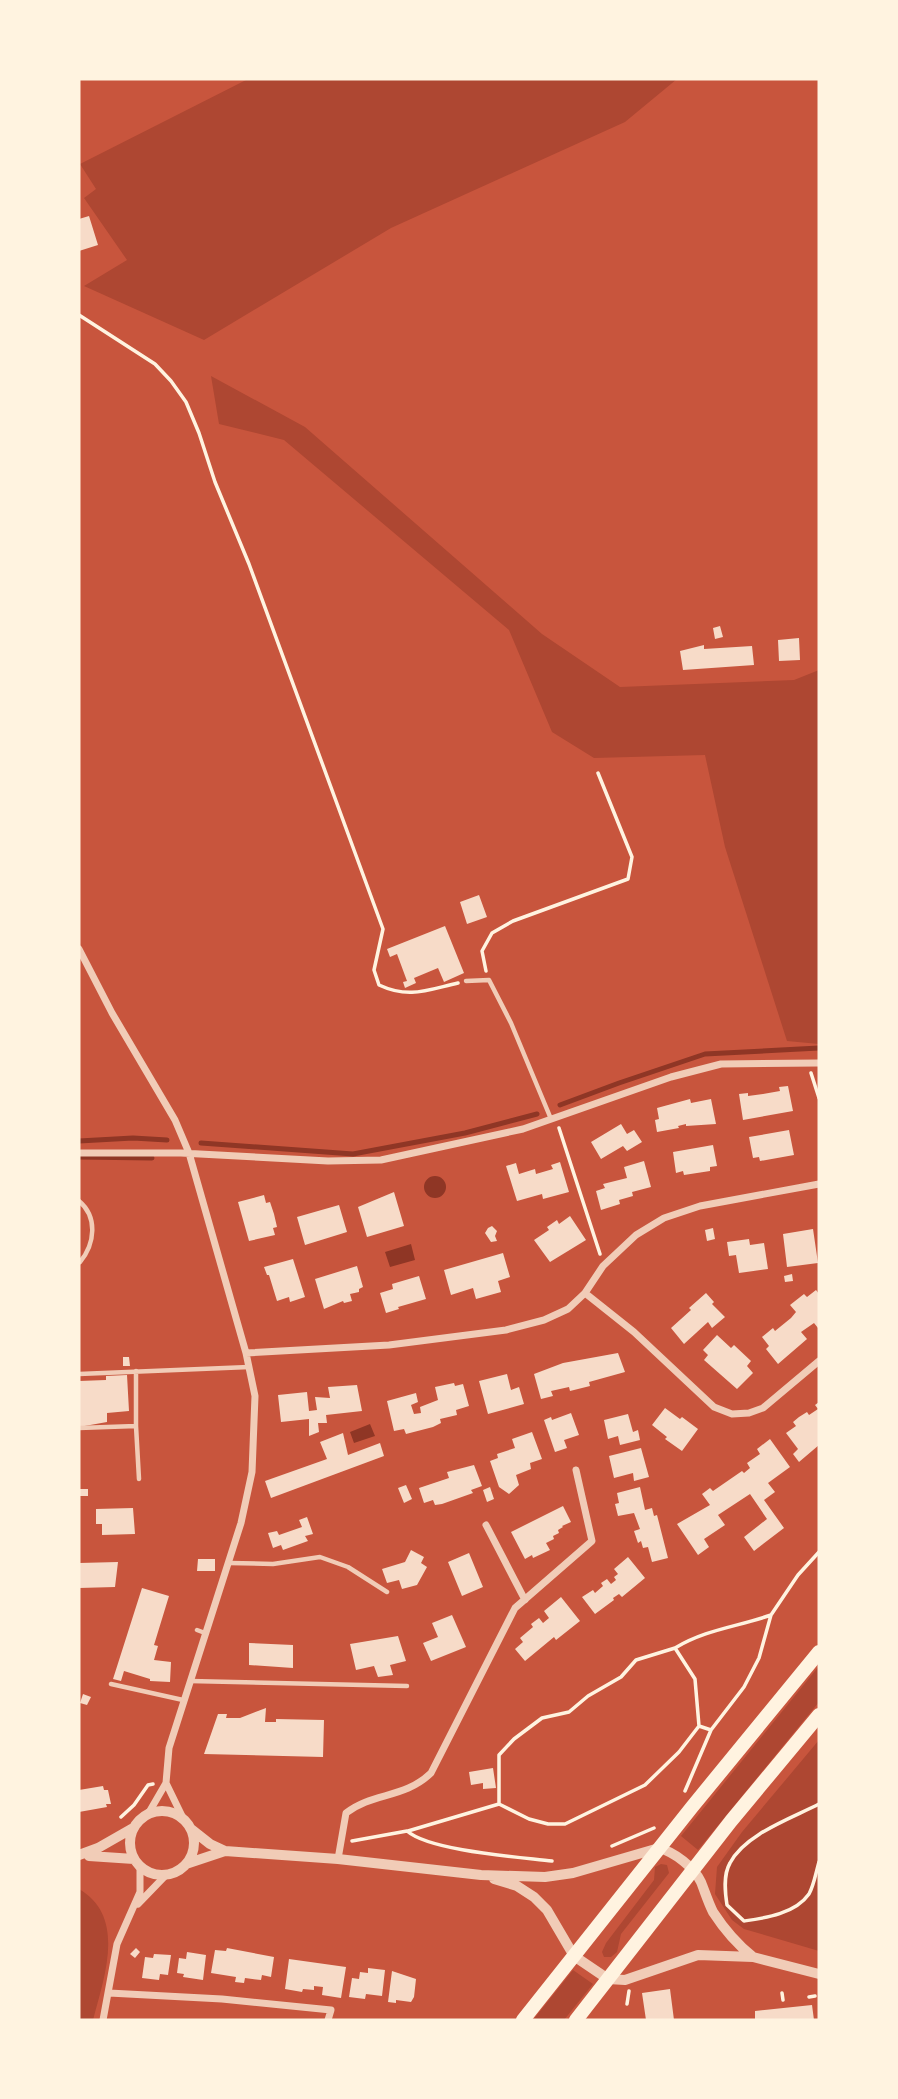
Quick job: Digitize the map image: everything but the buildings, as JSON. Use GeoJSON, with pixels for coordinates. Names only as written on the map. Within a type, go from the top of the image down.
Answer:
{"type":"FeatureCollection","features":[{"type":"Feature","properties":{"kind":"highway"},"geometry":{"type":"LineString","coordinates":[[523,2020],[819,1652]]}},
{"type":"Feature","properties":{"kind":"highway"},"geometry":{"type":"LineString","coordinates":[[576,2020],[819,1715]]}},
{"type":"Feature","properties":{"kind":"street"},"geometry":{"type":"LineString","coordinates":[[79,948],[112,1013],[175,1120],[189,1153],[246,1353],[255,1396],[252,1472],[241,1524],[201,1632],[190,1681],[169,1748],[166,1783],[148,1814]]}},
{"type":"Feature","properties":{"kind":"street"},"geometry":{"type":"LineString","coordinates":[[79,1153],[189,1153],[328,1161],[381,1160],[523,1129],[671,1077],[721,1064],[819,1063]]}},
{"type":"Feature","properties":{"kind":"street"},"geometry":{"type":"LineString","coordinates":[[246,1353],[389,1345],[506,1330],[544,1320],[568,1309],[586,1293],[603,1266],[636,1235],[664,1218],[700,1206],[819,1184]]}},
{"type":"Feature","properties":{"kind":"street"},"geometry":{"type":"LineString","coordinates":[[586,1293],[634,1332],[714,1407],[732,1414],[750,1413],[763,1408],[819,1361]]}},
{"type":"Feature","properties":{"kind":"street"},"geometry":{"type":"LineString","coordinates":[[338,1859],[346,1813],[360,1803],[408,1790],[431,1773],[515,1608],[592,1541],[576,1471]]}},
{"type":"Feature","properties":{"kind":"street"},"geometry":{"type":"LineString","coordinates":[[486,1525],[525,1600]]}},
{"type":"Feature","properties":{"kind":"street"},"geometry":{"type":"LineString","coordinates":[[166,1783],[191,1829],[210,1844],[225,1851],[338,1859],[481,1875],[545,1877],[659,1848],[669,1851],[693,1870],[722,1925],[753,1957]]}},
{"type":"Feature","properties":{"kind":"street"},"geometry":{"type":"LineString","coordinates":[[79,1856],[133,1828],[148,1814],[166,1811],[183,1818]]}},
{"type":"Feature","properties":{"kind":"street"},"geometry":{"type":"LineString","coordinates":[[103,2020],[117,1944],[140,1892],[137,1862],[130,1844],[133,1828]]}},
{"type":"Feature","properties":{"kind":"street"},"geometry":{"type":"LineString","coordinates":[[186,1864],[194,1843],[191,1829]]}},
{"type":"Feature","properties":{"kind":"street"},"geometry":{"type":"LineString","coordinates":[[135,1907],[166,1875],[186,1864],[225,1851]]}},
{"type":"Feature","properties":{"kind":"street"},"geometry":{"type":"LineString","coordinates":[[79,1856],[102,1855],[137,1862],[152,1873],[166,1875]]}},
{"type":"Feature","properties":{"kind":"street"},"geometry":{"type":"LineString","coordinates":[[481,1875],[517,1886],[534,1897],[547,1910],[574,1956],[608,1979],[625,1980],[698,1955],[753,1957],[819,1974]]}},
{"type":"Feature","properties":{"kind":"street"},"geometry":{"type":"LineString","coordinates":[[109,1993],[222,1999],[331,2010],[328,2020]]}},
{"type":"Feature","properties":{"kind":"lane"},"geometry":{"type":"LineString","coordinates":[[466,981],[488,980],[553,1118]]}},
{"type":"Feature","properties":{"kind":"lane"},"geometry":{"type":"LineString","coordinates":[[79,1201],[86,1207],[92,1221],[93,1235],[86,1255],[80,1262]]}},
{"type":"Feature","properties":{"kind":"lane"},"geometry":{"type":"LineString","coordinates":[[79,1374],[249,1367]]}},
{"type":"Feature","properties":{"kind":"lane"},"geometry":{"type":"LineString","coordinates":[[136,1371],[139,1479]]}},
{"type":"Feature","properties":{"kind":"lane"},"geometry":{"type":"LineString","coordinates":[[79,1429],[136,1426]]}},
{"type":"Feature","properties":{"kind":"lane"},"geometry":{"type":"LineString","coordinates":[[228,1563],[273,1564],[320,1556],[348,1567],[387,1592]]}},
{"type":"Feature","properties":{"kind":"lane"},"geometry":{"type":"LineString","coordinates":[[190,1681],[407,1686]]}},
{"type":"Feature","properties":{"kind":"lane"},"geometry":{"type":"LineString","coordinates":[[111,1684],[183,1700]]}},
{"type":"Feature","properties":{"kind":"path"},"geometry":{"type":"LineString","coordinates":[[79,315],[155,364],[171,381],[190,412],[249,564],[383,929],[374,970],[379,985],[396,993],[414,993],[466,981]]}},
{"type":"Feature","properties":{"kind":"path"},"geometry":{"type":"LineString","coordinates":[[488,980],[482,951],[492,933],[513,921],[628,879],[632,857],[598,773]]}},
{"type":"Feature","properties":{"kind":"path"},"geometry":{"type":"LineString","coordinates":[[803,1063],[814,1077],[819,1098]]}},
{"type":"Feature","properties":{"kind":"path"},"geometry":{"type":"LineString","coordinates":[[553,1118],[603,1266]]}},
{"type":"Feature","properties":{"kind":"path"},"geometry":{"type":"LineString","coordinates":[[682,1798],[711,1730],[744,1687],[759,1658],[771,1615],[798,1576],[819,1552]]}},
{"type":"Feature","properties":{"kind":"path"},"geometry":{"type":"LineString","coordinates":[[499,1804],[499,1755],[514,1739],[542,1718],[569,1712],[588,1696],[621,1677],[636,1660],[675,1648],[695,1636],[771,1615]]}},
{"type":"Feature","properties":{"kind":"path"},"geometry":{"type":"LineString","coordinates":[[349,1841],[407,1831],[499,1804],[529,1819],[548,1824],[565,1824],[645,1785],[679,1752],[699,1726],[695,1679],[675,1648]]}},
{"type":"Feature","properties":{"kind":"path"},"geometry":{"type":"LineString","coordinates":[[699,1726],[711,1730]]}},
{"type":"Feature","properties":{"kind":"path"},"geometry":{"type":"LineString","coordinates":[[114,1822],[134,1805],[148,1785],[155,1784]]}},
{"type":"Feature","properties":{"kind":"path"},"geometry":{"type":"LineString","coordinates":[[819,1804],[750,1839],[739,1850],[729,1864],[725,1887],[727,1905],[744,1921],[766,1918],[792,1909],[808,1894],[819,1862]]}},
{"type":"Feature","properties":{"kind":"path"},"geometry":{"type":"LineString","coordinates":[[606,1848],[652,1829],[662,1822]]}},
{"type":"Feature","properties":{"kind":"path"},"geometry":{"type":"LineString","coordinates":[[407,1831],[416,1839],[484,1854],[553,1861]]}},
{"type":"Feature","properties":{"kind":"path"},"geometry":{"type":"LineString","coordinates":[[627,2004],[630,1989]]}},
{"type":"Feature","properties":{"kind":"path"},"geometry":{"type":"LineString","coordinates":[[782,1993],[783,2000]]}},
{"type":"Feature","properties":{"kind":"path"},"geometry":{"type":"LineString","coordinates":[[809,1997],[815,1996]]}},
{"type":"Feature","properties":{"kind":"shaded area"},"geometry":{"type":"Polygon","coordinates":[[[248,79],[677,79],[625,122],[391,228],[204,340],[84,286],[127,260],[84,198],[96,189],[80,164],[248,79]]]}},
{"type":"Feature","properties":{"kind":"shaded area"},"geometry":{"type":"Polygon","coordinates":[[[211,376],[305,427],[542,634],[620,687],[794,680],[819,670],[819,1044],[787,1041],[725,847],[705,755],[594,758],[552,732],[509,630],[284,440],[219,424],[211,376]]]}},
{"type":"Feature","properties":{"kind":"shaded area"},"geometry":{"type":"Polygon","coordinates":[[[435,1176],[443,1179],[446,1187],[443,1195],[435,1198],[427,1195],[424,1187],[427,1179],[435,1176]]]}},
{"type":"Feature","properties":{"kind":"shaded area"},"geometry":{"type":"Polygon","coordinates":[[[411,1244],[415,1260],[390,1267],[385,1252],[411,1244]]]}},
{"type":"Feature","properties":{"kind":"shaded area"},"geometry":{"type":"Polygon","coordinates":[[[370,1424],[375,1436],[354,1443],[350,1432],[370,1424]]]}},
{"type":"Feature","properties":{"kind":"shaded area"},"geometry":{"type":"Polygon","coordinates":[[[819,1666],[819,1702],[698,1850],[681,1836],[819,1666]]]}},
{"type":"Feature","properties":{"kind":"shaded area"},"geometry":{"type":"Polygon","coordinates":[[[819,1740],[819,1951],[744,1929],[732,1920],[715,1894],[717,1867],[742,1832],[819,1740]]]}},
{"type":"Feature","properties":{"kind":"shaded area"},"geometry":{"type":"Polygon","coordinates":[[[667,1865],[669,1873],[621,1934],[617,1952],[611,1957],[604,1957],[602,1952],[606,1943],[654,1880],[655,1867],[667,1865]]]}},
{"type":"Feature","properties":{"kind":"shaded area"},"geometry":{"type":"Polygon","coordinates":[[[79,1889],[94,1901],[103,1915],[107,1931],[106,1967],[93,2020],[79,2020],[79,1889]]]}},
{"type":"Feature","properties":{"kind":"shaded area"},"geometry":{"type":"Polygon","coordinates":[[[573,1970],[593,1984],[564,2020],[533,2020],[573,1970]]]}},
{"type":"Feature","properties":{"kind":"waterway"},"geometry":{"type":"LineString","coordinates":[[560,1105],[705,1054],[819,1048]]}},
{"type":"Feature","properties":{"kind":"waterway"},"geometry":{"type":"LineString","coordinates":[[201,1143],[353,1154],[465,1133],[537,1114]]}},
{"type":"Feature","properties":{"kind":"waterway"},"geometry":{"type":"LineString","coordinates":[[79,1141],[133,1138],[167,1140]]}},
{"type":"Feature","properties":{"kind":"waterway"},"geometry":{"type":"LineString","coordinates":[[79,1157],[152,1158]]}}]}
